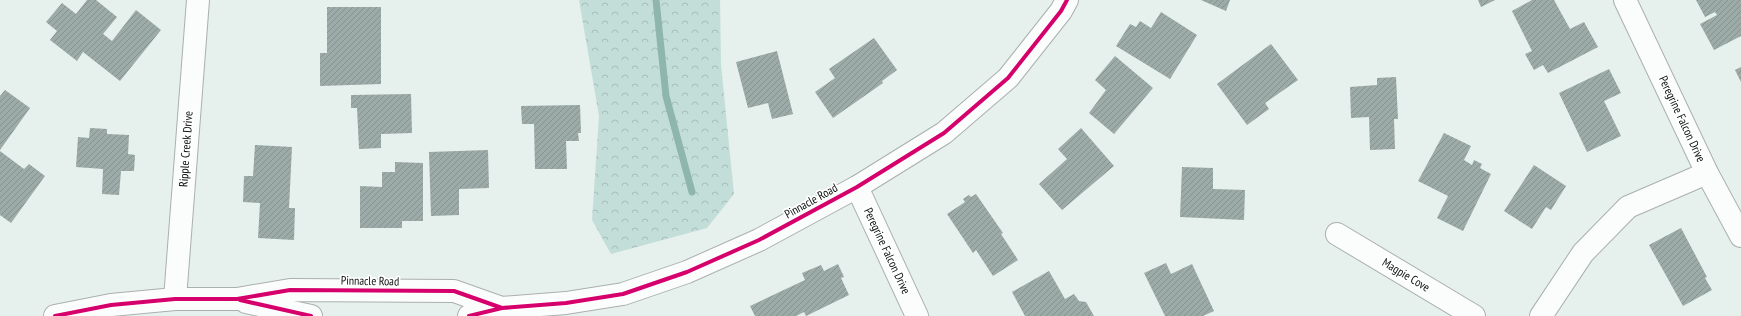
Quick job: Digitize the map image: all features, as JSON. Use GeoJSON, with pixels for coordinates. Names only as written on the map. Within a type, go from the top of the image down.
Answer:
{"type":"FeatureCollection","features":[{"type":"Feature","properties":{"kind":"street","name":"Ripple Creek Drive"},"geometry":{"type":"LineString","coordinates":[[174,299],[198,0]]}},
{"type":"Feature","properties":{"kind":"street","name":"Pinnacle Road"},"geometry":{"type":"LineString","coordinates":[[469,316],[502,308],[566,303],[630,291],[687,272],[759,240],[857,187],[944,133],[1008,78],[1061,12],[1067,0]]}},
{"type":"Feature","properties":{"kind":"street","name":"Peregrine Falcon Drive"},"geometry":{"type":"LineString","coordinates":[[1625,0],[1708,174],[1741,236]]}},
{"type":"Feature","properties":{"kind":"street"},"geometry":{"type":"LineString","coordinates":[[1541,316],[1583,253],[1628,207],[1708,174]]}},
{"type":"Feature","properties":{"kind":"street","name":"Peregrine Falcon Drive"},"geometry":{"type":"LineString","coordinates":[[857,187],[917,316]]}},
{"type":"Feature","properties":{"kind":"street","name":"Magpie Cove"},"geometry":{"type":"LineString","coordinates":[[1337,234],[1474,316]]}},
{"type":"Feature","properties":{"kind":"street","name":"Pinnacle Road"},"geometry":{"type":"LineString","coordinates":[[56,316],[111,306],[174,299],[237,299],[290,290],[454,291],[502,308]]}},
{"type":"Feature","properties":{"kind":"street","name":"Pinnacle Road"},"geometry":{"type":"LineString","coordinates":[[237,299],[311,316]]}},
{"type":"Feature","properties":{"kind":"green space"},"geometry":{"type":"Polygon","coordinates":[[[579,0],[720,0],[721,65],[734,194],[707,228],[611,254],[592,220],[599,116],[579,0]]]}},
{"type":"Feature","properties":{"kind":"building"},"geometry":{"type":"Polygon","coordinates":[[[87,0],[96,0],[117,17],[103,34],[112,41],[136,10],[161,30],[120,81],[83,52],[77,61],[50,40],[57,31],[46,22],[62,3],[76,14],[87,0]]]}},
{"type":"Feature","properties":{"kind":"building"},"geometry":{"type":"Polygon","coordinates":[[[1201,0],[1230,0],[1226,11],[1201,0]]]}},
{"type":"Feature","properties":{"kind":"building"},"geometry":{"type":"Polygon","coordinates":[[[1478,0],[1495,0],[1481,7],[1478,0]]]}},
{"type":"Feature","properties":{"kind":"building"},"geometry":{"type":"Polygon","coordinates":[[[1532,0],[1554,0],[1570,29],[1584,22],[1598,47],[1548,73],[1543,65],[1534,70],[1525,54],[1532,51],[1512,11],[1532,0]]]}},
{"type":"Feature","properties":{"kind":"building"},"geometry":{"type":"Polygon","coordinates":[[[1696,0],[1741,0],[1741,36],[1714,50],[1700,24],[1717,15],[1715,12],[1705,17],[1696,0]]]}},
{"type":"Feature","properties":{"kind":"building"},"geometry":{"type":"Polygon","coordinates":[[[327,7],[381,7],[381,84],[320,86],[320,53],[327,53],[327,7]]]}},
{"type":"Feature","properties":{"kind":"building"},"geometry":{"type":"Polygon","coordinates":[[[1161,12],[1197,35],[1170,79],[1116,46],[1130,24],[1136,27],[1140,21],[1151,28],[1161,12]]]}},
{"type":"Feature","properties":{"kind":"building"},"geometry":{"type":"Polygon","coordinates":[[[874,38],[897,70],[882,81],[883,83],[833,118],[815,92],[835,78],[829,69],[874,38]]]}},
{"type":"Feature","properties":{"kind":"building"},"geometry":{"type":"Polygon","coordinates":[[[1271,44],[1298,80],[1265,103],[1269,109],[1247,125],[1217,84],[1271,44]]]}},
{"type":"Feature","properties":{"kind":"building"},"geometry":{"type":"Polygon","coordinates":[[[777,51],[793,114],[772,119],[768,103],[748,108],[736,62],[777,51]]]}},
{"type":"Feature","properties":{"kind":"building"},"geometry":{"type":"Polygon","coordinates":[[[1115,56],[1153,88],[1114,134],[1089,113],[1106,90],[1095,80],[1115,56]]]}},
{"type":"Feature","properties":{"kind":"building"},"geometry":{"type":"Polygon","coordinates":[[[1741,67],[1741,82],[1735,70],[1741,67]]]}},
{"type":"Feature","properties":{"kind":"building"},"geometry":{"type":"Polygon","coordinates":[[[1609,69],[1621,93],[1604,101],[1621,136],[1587,152],[1559,93],[1609,69]]]}},
{"type":"Feature","properties":{"kind":"building"},"geometry":{"type":"Polygon","coordinates":[[[1396,77],[1398,119],[1394,119],[1395,149],[1370,150],[1369,117],[1351,118],[1350,87],[1377,85],[1377,78],[1396,77]]]}},
{"type":"Feature","properties":{"kind":"building"},"geometry":{"type":"Polygon","coordinates":[[[5,90],[30,108],[0,150],[0,96],[5,90]]]}},
{"type":"Feature","properties":{"kind":"building"},"geometry":{"type":"Polygon","coordinates":[[[411,94],[412,133],[381,134],[381,148],[359,149],[357,108],[351,108],[351,95],[411,94]]]}},
{"type":"Feature","properties":{"kind":"building"},"geometry":{"type":"Polygon","coordinates":[[[580,105],[581,133],[578,133],[579,141],[566,141],[567,169],[535,169],[534,124],[522,124],[521,106],[580,105]]]}},
{"type":"Feature","properties":{"kind":"building"},"geometry":{"type":"Polygon","coordinates":[[[90,128],[107,129],[107,134],[129,135],[128,154],[135,155],[134,171],[121,171],[119,195],[102,194],[103,169],[76,167],[78,137],[89,138],[90,128]]]}},
{"type":"Feature","properties":{"kind":"building"},"geometry":{"type":"Polygon","coordinates":[[[1081,128],[1114,166],[1062,210],[1039,184],[1067,159],[1058,149],[1081,128]]]}},
{"type":"Feature","properties":{"kind":"building"},"geometry":{"type":"Polygon","coordinates":[[[1444,133],[1471,146],[1464,160],[1472,165],[1474,160],[1482,164],[1480,168],[1491,174],[1463,231],[1437,218],[1448,196],[1418,181],[1444,133]]]}},
{"type":"Feature","properties":{"kind":"building"},"geometry":{"type":"Polygon","coordinates":[[[255,145],[292,147],[289,208],[295,208],[294,240],[258,238],[260,203],[243,202],[244,176],[253,176],[255,145]]]}},
{"type":"Feature","properties":{"kind":"building"},"geometry":{"type":"Polygon","coordinates":[[[488,150],[489,188],[459,189],[459,215],[431,216],[429,152],[488,150]]]}},
{"type":"Feature","properties":{"kind":"building"},"geometry":{"type":"Polygon","coordinates":[[[0,151],[24,169],[29,164],[45,176],[11,223],[0,215],[0,151]]]}},
{"type":"Feature","properties":{"kind":"building"},"geometry":{"type":"Polygon","coordinates":[[[395,162],[423,163],[423,221],[402,221],[402,228],[360,228],[360,186],[382,187],[382,172],[395,172],[395,162]]]}},
{"type":"Feature","properties":{"kind":"building"},"geometry":{"type":"Polygon","coordinates":[[[1534,165],[1566,186],[1551,210],[1546,207],[1532,229],[1504,211],[1534,165]]]}},
{"type":"Feature","properties":{"kind":"building"},"geometry":{"type":"Polygon","coordinates":[[[1182,167],[1213,168],[1213,189],[1245,190],[1244,220],[1180,217],[1182,167]]]}},
{"type":"Feature","properties":{"kind":"building"},"geometry":{"type":"Polygon","coordinates":[[[976,194],[1003,233],[1001,234],[1018,260],[993,276],[976,250],[973,253],[947,214],[965,202],[963,199],[969,195],[971,197],[976,194]]]}},
{"type":"Feature","properties":{"kind":"building"},"geometry":{"type":"Polygon","coordinates":[[[1681,228],[1707,277],[1705,278],[1712,290],[1683,306],[1649,245],[1681,228]]]}},
{"type":"Feature","properties":{"kind":"building"},"geometry":{"type":"Polygon","coordinates":[[[1166,263],[1171,274],[1192,264],[1214,311],[1203,316],[1165,316],[1144,273],[1166,263]]]}},
{"type":"Feature","properties":{"kind":"building"},"geometry":{"type":"Polygon","coordinates":[[[838,264],[844,277],[841,278],[849,295],[806,316],[804,312],[796,316],[755,316],[750,306],[805,280],[802,273],[821,265],[824,271],[838,264]]]}},
{"type":"Feature","properties":{"kind":"building"},"geometry":{"type":"Polygon","coordinates":[[[1049,271],[1065,299],[1074,294],[1079,301],[1086,302],[1094,316],[1025,316],[1012,292],[1049,271]]]}},
{"type":"Feature","properties":{"kind":"waterway"},"geometry":{"type":"LineString","coordinates":[[656,0],[666,96],[692,192]]}},
{"type":"Feature","properties":{"kind":"cycle path"},"geometry":{"type":"LineString","coordinates":[[469,316],[502,308],[566,303],[623,294],[687,272],[759,240],[857,187],[944,133],[1008,78],[1061,11],[1067,0]]}},
{"type":"Feature","properties":{"kind":"cycle path"},"geometry":{"type":"LineString","coordinates":[[55,316],[111,305],[175,299],[237,299],[290,290],[454,291],[502,308]]}},
{"type":"Feature","properties":{"kind":"cycle path"},"geometry":{"type":"LineString","coordinates":[[240,300],[311,316]]}}]}
